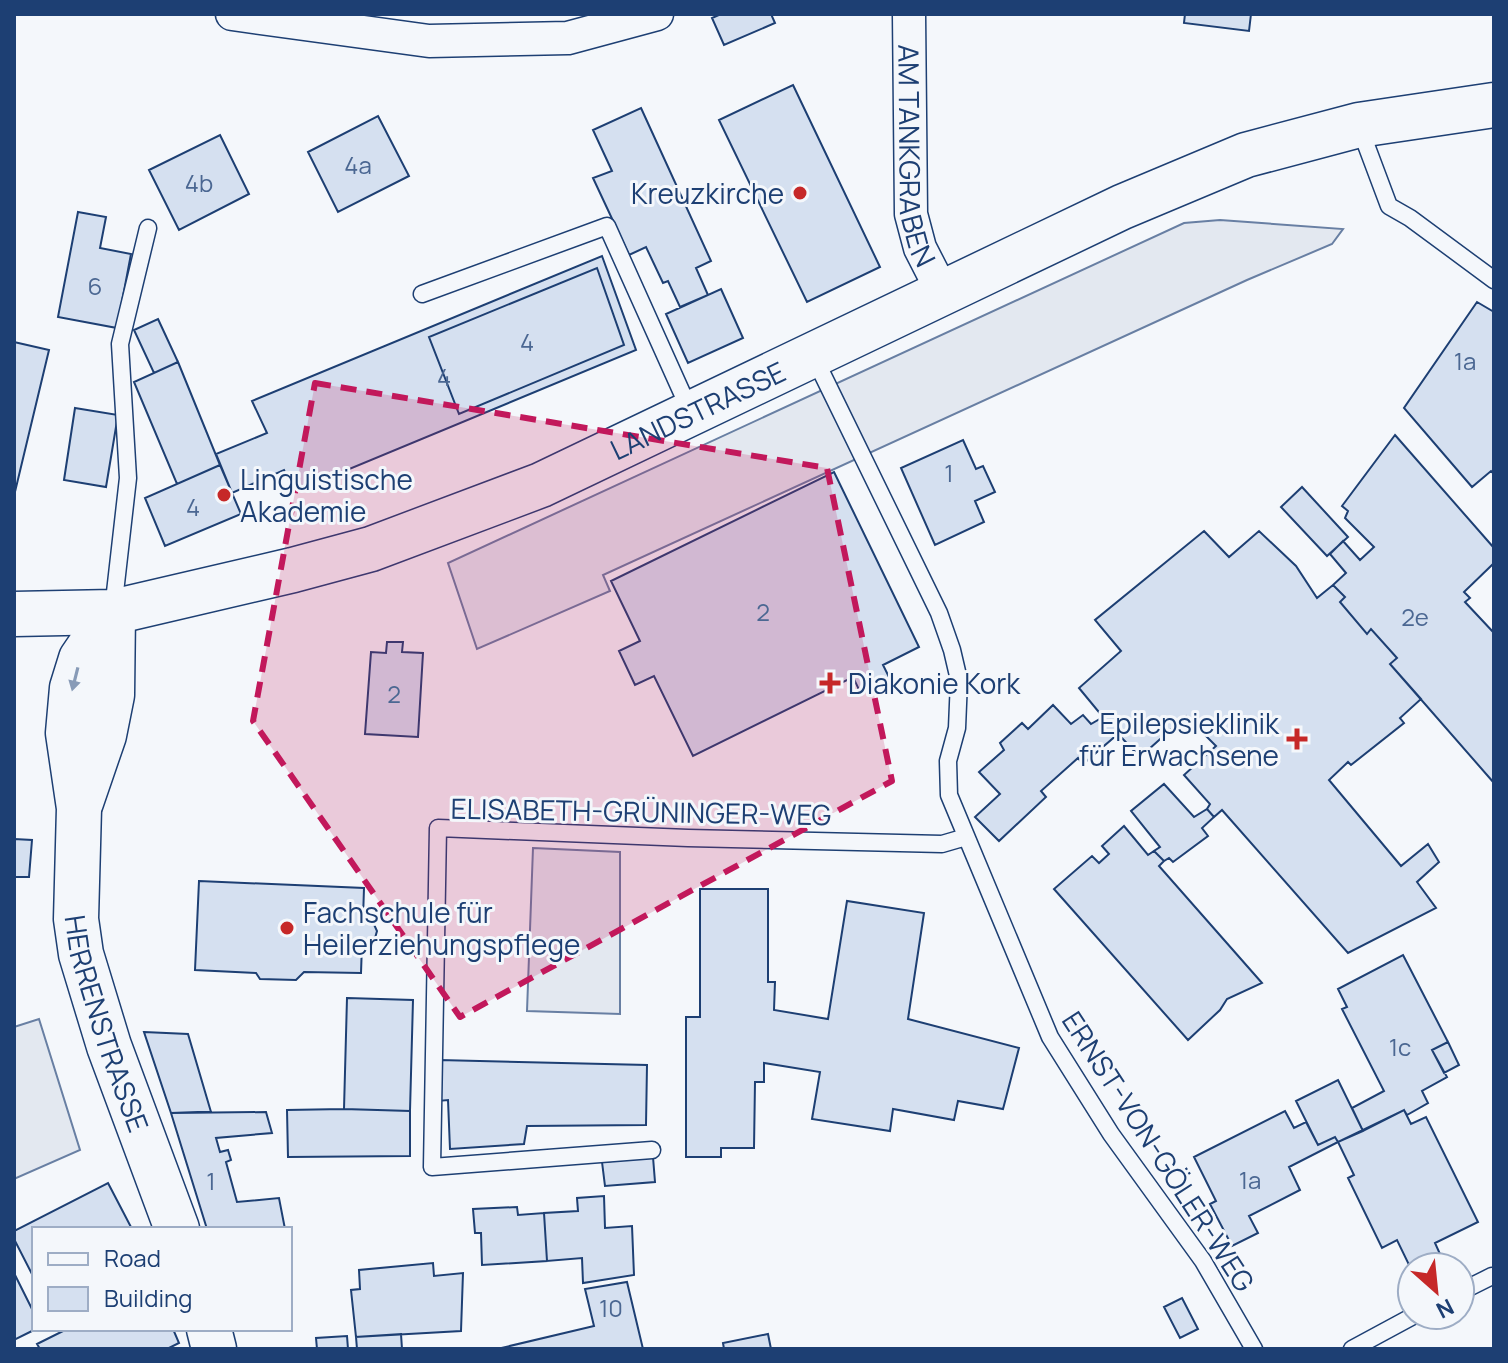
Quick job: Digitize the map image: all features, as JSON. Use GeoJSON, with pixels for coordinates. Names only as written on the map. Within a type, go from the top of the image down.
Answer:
{"type":"FeatureCollection","features":[{"type":"Feature","properties":{"kind":"main road","name":"LANDSTRASSE"},"geometry":{"type":"LineString","coordinates":[[14,614],[113,612],[371,549],[541,485],[1122,207],[1246,155],[1359,125],[1494,105]]}},
{"type":"Feature","properties":{"kind":"main road","name":"HERRENSTRASSE"},"geometry":{"type":"LineString","coordinates":[[113,612],[81,659],[72,688],[68,733],[79,808],[76,919],[81,954],[109,1046],[176,1227]]}},
{"type":"Feature","properties":{"kind":"street"},"geometry":{"type":"LineString","coordinates":[[232,14],[568,38],[657,14]]}},
{"type":"Feature","properties":{"kind":"street","name":"AM TANKGRABEN"},"geometry":{"type":"LineString","coordinates":[[909,14],[911,214],[920,248],[943,293]]}},
{"type":"Feature","properties":{"kind":"lane"},"geometry":{"type":"LineString","coordinates":[[1359,125],[1382,207],[1410,218],[1494,280]]}},
{"type":"Feature","properties":{"kind":"lane"},"geometry":{"type":"LineString","coordinates":[[422,294],[607,226],[692,415]]}},
{"type":"Feature","properties":{"kind":"lane"},"geometry":{"type":"LineString","coordinates":[[113,612],[128,478],[120,344],[148,228]]}},
{"type":"Feature","properties":{"kind":"lane","name":"ERNST-VON-GÖLER-WEG"},"geometry":{"type":"LineString","coordinates":[[813,355],[939,613],[952,650],[959,680],[957,728],[948,761],[949,795],[1050,1037],[1111,1134],[1203,1261],[1254,1349]]}},
{"type":"Feature","properties":{"kind":"lane","name":"ELISABETH-GRÜNINGER-WEG"},"geometry":{"type":"LineString","coordinates":[[652,1150],[432,1167],[438,828],[942,844],[966,837]]}},
{"type":"Feature","properties":{"kind":"lane"},"geometry":{"type":"LineString","coordinates":[[1352,1349],[1396,1325]]}},
{"type":"Feature","properties":{"kind":"highlighted area"},"geometry":{"type":"Polygon","coordinates":[[[315,383],[827,468],[892,781],[460,1017],[253,721],[315,383]]]}},
{"type":"Feature","properties":{"kind":"shaded area"},"geometry":{"type":"Polygon","coordinates":[[[1220,220],[1343,229],[1332,244],[603,575],[610,591],[477,649],[448,563],[1184,223],[1220,220]]]}},
{"type":"Feature","properties":{"kind":"shaded area"},"geometry":{"type":"Polygon","coordinates":[[[533,848],[620,852],[620,1014],[527,1011],[533,848]]]}},
{"type":"Feature","properties":{"kind":"shaded area"},"geometry":{"type":"Polygon","coordinates":[[[39,1019],[80,1150],[14,1179],[14,1027],[39,1019]]]}},
{"type":"Feature","properties":{"kind":"building"},"geometry":{"type":"Polygon","coordinates":[[[721,14],[771,14],[775,23],[724,45],[712,18],[721,14]]]}},
{"type":"Feature","properties":{"kind":"building"},"geometry":{"type":"Polygon","coordinates":[[[1185,14],[1251,14],[1249,31],[1184,23],[1185,14]]]}},
{"type":"Feature","properties":{"kind":"building","name":"Kreuzkirche"},"geometry":{"type":"Polygon","coordinates":[[[793,85],[880,267],[807,302],[719,120],[793,85]]]}},
{"type":"Feature","properties":{"kind":"building"},"geometry":{"type":"Polygon","coordinates":[[[641,108],[711,261],[696,268],[708,295],[680,307],[668,281],[663,283],[646,247],[629,255],[593,178],[612,171],[593,130],[641,108]]]}},
{"type":"Feature","properties":{"kind":"building"},"geometry":{"type":"Polygon","coordinates":[[[378,116],[409,176],[338,212],[308,152],[378,116]]]}},
{"type":"Feature","properties":{"kind":"building"},"geometry":{"type":"Polygon","coordinates":[[[220,135],[249,194],[179,230],[149,170],[220,135]]]}},
{"type":"Feature","properties":{"kind":"building"},"geometry":{"type":"Polygon","coordinates":[[[78,212],[106,217],[100,248],[131,254],[117,328],[58,317],[78,212]]]}},
{"type":"Feature","properties":{"kind":"building"},"geometry":{"type":"Polygon","coordinates":[[[602,256],[636,350],[294,492],[284,470],[232,493],[216,454],[267,433],[252,401],[602,256]]]}},
{"type":"Feature","properties":{"kind":"building"},"geometry":{"type":"Polygon","coordinates":[[[597,268],[624,345],[459,414],[429,337],[597,268]]]}},
{"type":"Feature","properties":{"kind":"building"},"geometry":{"type":"Polygon","coordinates":[[[721,289],[743,338],[688,363],[666,314],[721,289]]]}},
{"type":"Feature","properties":{"kind":"building"},"geometry":{"type":"Polygon","coordinates":[[[1477,302],[1494,312],[1494,474],[1491,471],[1472,487],[1404,408],[1477,302]]]}},
{"type":"Feature","properties":{"kind":"building"},"geometry":{"type":"Polygon","coordinates":[[[158,319],[178,362],[154,373],[134,330],[158,319]]]}},
{"type":"Feature","properties":{"kind":"building"},"geometry":{"type":"Polygon","coordinates":[[[14,342],[49,350],[14,496],[14,342]]]}},
{"type":"Feature","properties":{"kind":"building"},"geometry":{"type":"Polygon","coordinates":[[[178,362],[220,465],[177,484],[134,382],[178,362]]]}},
{"type":"Feature","properties":{"kind":"building"},"geometry":{"type":"Polygon","coordinates":[[[75,408],[118,415],[106,487],[64,480],[75,408]]]}},
{"type":"Feature","properties":{"kind":"building"},"geometry":{"type":"Polygon","coordinates":[[[1395,435],[1494,548],[1494,563],[1464,592],[1470,598],[1465,602],[1494,633],[1494,783],[1390,664],[1397,658],[1371,629],[1367,634],[1340,602],[1345,597],[1333,585],[1346,573],[1330,554],[1343,541],[1360,560],[1374,547],[1345,518],[1348,511],[1342,506],[1395,435]]]}},
{"type":"Feature","properties":{"kind":"building"},"geometry":{"type":"Polygon","coordinates":[[[963,440],[976,469],[983,466],[995,492],[975,501],[984,522],[935,545],[901,468],[963,440]]]}},
{"type":"Feature","properties":{"kind":"building"},"geometry":{"type":"Polygon","coordinates":[[[220,465],[241,514],[165,546],[145,498],[220,465]]]}},
{"type":"Feature","properties":{"kind":"building"},"geometry":{"type":"Polygon","coordinates":[[[834,472],[919,647],[883,665],[890,679],[861,694],[853,677],[693,756],[654,676],[635,685],[619,651],[640,641],[611,581],[834,472]]]}},
{"type":"Feature","properties":{"kind":"building"},"geometry":{"type":"Polygon","coordinates":[[[1302,487],[1348,537],[1327,556],[1281,507],[1302,487]]]}},
{"type":"Feature","properties":{"kind":"building","name":"Epilepsieklinik für Erwachsene"},"geometry":{"type":"Polygon","coordinates":[[[1204,531],[1229,557],[1259,531],[1296,566],[1317,598],[1333,585],[1345,597],[1340,602],[1367,634],[1371,629],[1397,658],[1390,664],[1421,699],[1400,718],[1404,723],[1351,765],[1348,762],[1329,780],[1401,866],[1428,844],[1439,862],[1417,882],[1436,908],[1348,953],[1222,810],[1214,817],[1207,809],[1210,804],[1184,775],[1216,746],[1186,716],[1140,757],[1118,734],[1083,764],[1078,758],[1041,791],[1046,797],[999,841],[975,817],[1000,794],[979,772],[1004,750],[1000,743],[1022,723],[1028,729],[1053,705],[1071,724],[1083,715],[1091,724],[1103,717],[1079,688],[1121,651],[1095,620],[1204,531]]]}},
{"type":"Feature","properties":{"kind":"building"},"geometry":{"type":"Polygon","coordinates":[[[387,642],[403,642],[402,652],[423,653],[418,737],[365,734],[371,652],[386,653],[387,642]]]}},
{"type":"Feature","properties":{"kind":"building"},"geometry":{"type":"Polygon","coordinates":[[[1164,784],[1194,817],[1207,809],[1214,817],[1202,828],[1208,836],[1173,862],[1169,858],[1164,861],[1154,851],[1160,847],[1131,811],[1164,784]]]}},
{"type":"Feature","properties":{"kind":"building"},"geometry":{"type":"Polygon","coordinates":[[[1124,826],[1148,855],[1154,851],[1164,861],[1159,866],[1262,983],[1227,999],[1220,1010],[1188,1040],[1054,889],[1092,856],[1099,863],[1109,854],[1102,846],[1124,826]]]}},
{"type":"Feature","properties":{"kind":"building"},"geometry":{"type":"Polygon","coordinates":[[[14,839],[32,840],[29,877],[14,877],[14,839]]]}},
{"type":"Feature","properties":{"kind":"building","name":"Fachschule für Heilerziehungspflege"},"geometry":{"type":"Polygon","coordinates":[[[199,881],[364,888],[363,919],[372,920],[377,931],[375,938],[362,944],[361,973],[304,972],[296,980],[260,979],[256,973],[195,970],[199,881]]]}},
{"type":"Feature","properties":{"kind":"building"},"geometry":{"type":"Polygon","coordinates":[[[700,889],[768,889],[768,982],[775,982],[774,1010],[828,1019],[847,901],[924,913],[908,1019],[1019,1048],[1003,1109],[958,1101],[954,1120],[893,1109],[890,1131],[812,1119],[820,1072],[764,1063],[764,1082],[755,1082],[754,1148],[721,1148],[721,1157],[686,1157],[686,1017],[700,1017],[700,889]]]}},
{"type":"Feature","properties":{"kind":"building"},"geometry":{"type":"Polygon","coordinates":[[[1403,955],[1448,1042],[1432,1050],[1447,1077],[1422,1091],[1428,1103],[1407,1115],[1404,1110],[1363,1131],[1352,1108],[1384,1091],[1342,1009],[1347,1007],[1338,989],[1403,955]]]}},
{"type":"Feature","properties":{"kind":"building"},"geometry":{"type":"Polygon","coordinates":[[[347,998],[413,1000],[410,1111],[344,1109],[347,998]]]}},
{"type":"Feature","properties":{"kind":"building"},"geometry":{"type":"Polygon","coordinates":[[[144,1032],[188,1034],[211,1112],[171,1113],[144,1032]]]}},
{"type":"Feature","properties":{"kind":"building"},"geometry":{"type":"Polygon","coordinates":[[[1448,1042],[1459,1065],[1444,1073],[1432,1050],[1448,1042]]]}},
{"type":"Feature","properties":{"kind":"building"},"geometry":{"type":"Polygon","coordinates":[[[439,1060],[647,1065],[646,1125],[527,1126],[524,1144],[450,1149],[448,1100],[438,1101],[439,1060]]]}},
{"type":"Feature","properties":{"kind":"building"},"geometry":{"type":"Polygon","coordinates":[[[1338,1080],[1363,1131],[1338,1142],[1335,1137],[1318,1145],[1296,1101],[1338,1080]]]}},
{"type":"Feature","properties":{"kind":"building"},"geometry":{"type":"Polygon","coordinates":[[[287,1110],[410,1111],[410,1156],[288,1157],[287,1110]]]}},
{"type":"Feature","properties":{"kind":"building"},"geometry":{"type":"Polygon","coordinates":[[[1404,1110],[1411,1124],[1426,1117],[1478,1222],[1435,1243],[1439,1251],[1402,1251],[1397,1240],[1382,1248],[1348,1178],[1354,1175],[1338,1142],[1404,1110]]]}},
{"type":"Feature","properties":{"kind":"building"},"geometry":{"type":"Polygon","coordinates":[[[1285,1111],[1294,1128],[1306,1122],[1318,1145],[1335,1137],[1338,1142],[1289,1167],[1300,1190],[1249,1216],[1258,1233],[1232,1246],[1210,1204],[1216,1201],[1194,1157],[1285,1111]]]}},
{"type":"Feature","properties":{"kind":"building"},"geometry":{"type":"Polygon","coordinates":[[[266,1112],[272,1133],[216,1138],[220,1152],[228,1150],[231,1160],[226,1162],[237,1202],[279,1198],[285,1227],[206,1227],[171,1113],[266,1112]]]}},
{"type":"Feature","properties":{"kind":"building"},"geometry":{"type":"Polygon","coordinates":[[[653,1157],[655,1182],[605,1186],[602,1162],[653,1157]]]}},
{"type":"Feature","properties":{"kind":"building"},"geometry":{"type":"Polygon","coordinates":[[[108,1183],[131,1227],[32,1227],[32,1274],[14,1239],[14,1231],[108,1183]]]}},
{"type":"Feature","properties":{"kind":"building"},"geometry":{"type":"Polygon","coordinates":[[[604,1196],[605,1228],[632,1226],[634,1275],[583,1283],[582,1258],[547,1261],[544,1213],[578,1211],[577,1198],[604,1196]]]}},
{"type":"Feature","properties":{"kind":"building"},"geometry":{"type":"Polygon","coordinates":[[[517,1207],[518,1215],[544,1213],[547,1261],[482,1265],[481,1233],[475,1233],[473,1209],[517,1207]]]}},
{"type":"Feature","properties":{"kind":"building"},"geometry":{"type":"Polygon","coordinates":[[[433,1263],[434,1276],[463,1273],[461,1331],[356,1337],[351,1290],[360,1289],[359,1270],[433,1263]]]}},
{"type":"Feature","properties":{"kind":"building"},"geometry":{"type":"Polygon","coordinates":[[[14,1273],[32,1309],[32,1331],[14,1340],[14,1273]]]}},
{"type":"Feature","properties":{"kind":"building"},"geometry":{"type":"Polygon","coordinates":[[[627,1282],[643,1349],[497,1349],[594,1326],[585,1289],[627,1282]]]}},
{"type":"Feature","properties":{"kind":"building"},"geometry":{"type":"Polygon","coordinates":[[[1182,1298],[1198,1329],[1180,1338],[1164,1307],[1182,1298]]]}},
{"type":"Feature","properties":{"kind":"building"},"geometry":{"type":"Polygon","coordinates":[[[63,1331],[174,1331],[179,1343],[167,1349],[40,1349],[37,1344],[63,1331]]]}},
{"type":"Feature","properties":{"kind":"building"},"geometry":{"type":"Polygon","coordinates":[[[401,1334],[402,1349],[357,1349],[356,1337],[401,1334]]]}},
{"type":"Feature","properties":{"kind":"building"},"geometry":{"type":"Polygon","coordinates":[[[768,1334],[771,1349],[724,1349],[723,1343],[768,1334]]]}},
{"type":"Feature","properties":{"kind":"building"},"geometry":{"type":"Polygon","coordinates":[[[347,1336],[348,1349],[317,1349],[316,1338],[347,1336]]]}},
{"type":"Feature","properties":{"kind":"place","name":"Kreuzkirche"},"geometry":{"type":"Point","coordinates":[800,193]}},
{"type":"Feature","properties":{"kind":"place","name":"Linguistische Akademie"},"geometry":{"type":"Point","coordinates":[224,495]}},
{"type":"Feature","properties":{"kind":"place","name":"Diakonie Kork"},"geometry":{"type":"Point","coordinates":[830,683]}},
{"type":"Feature","properties":{"kind":"place","name":"Epilepsieklinik für Erwachsene"},"geometry":{"type":"Point","coordinates":[1297,739]}},
{"type":"Feature","properties":{"kind":"place","name":"Fachschule für Heilerziehungspflege"},"geometry":{"type":"Point","coordinates":[287,928]}}]}
